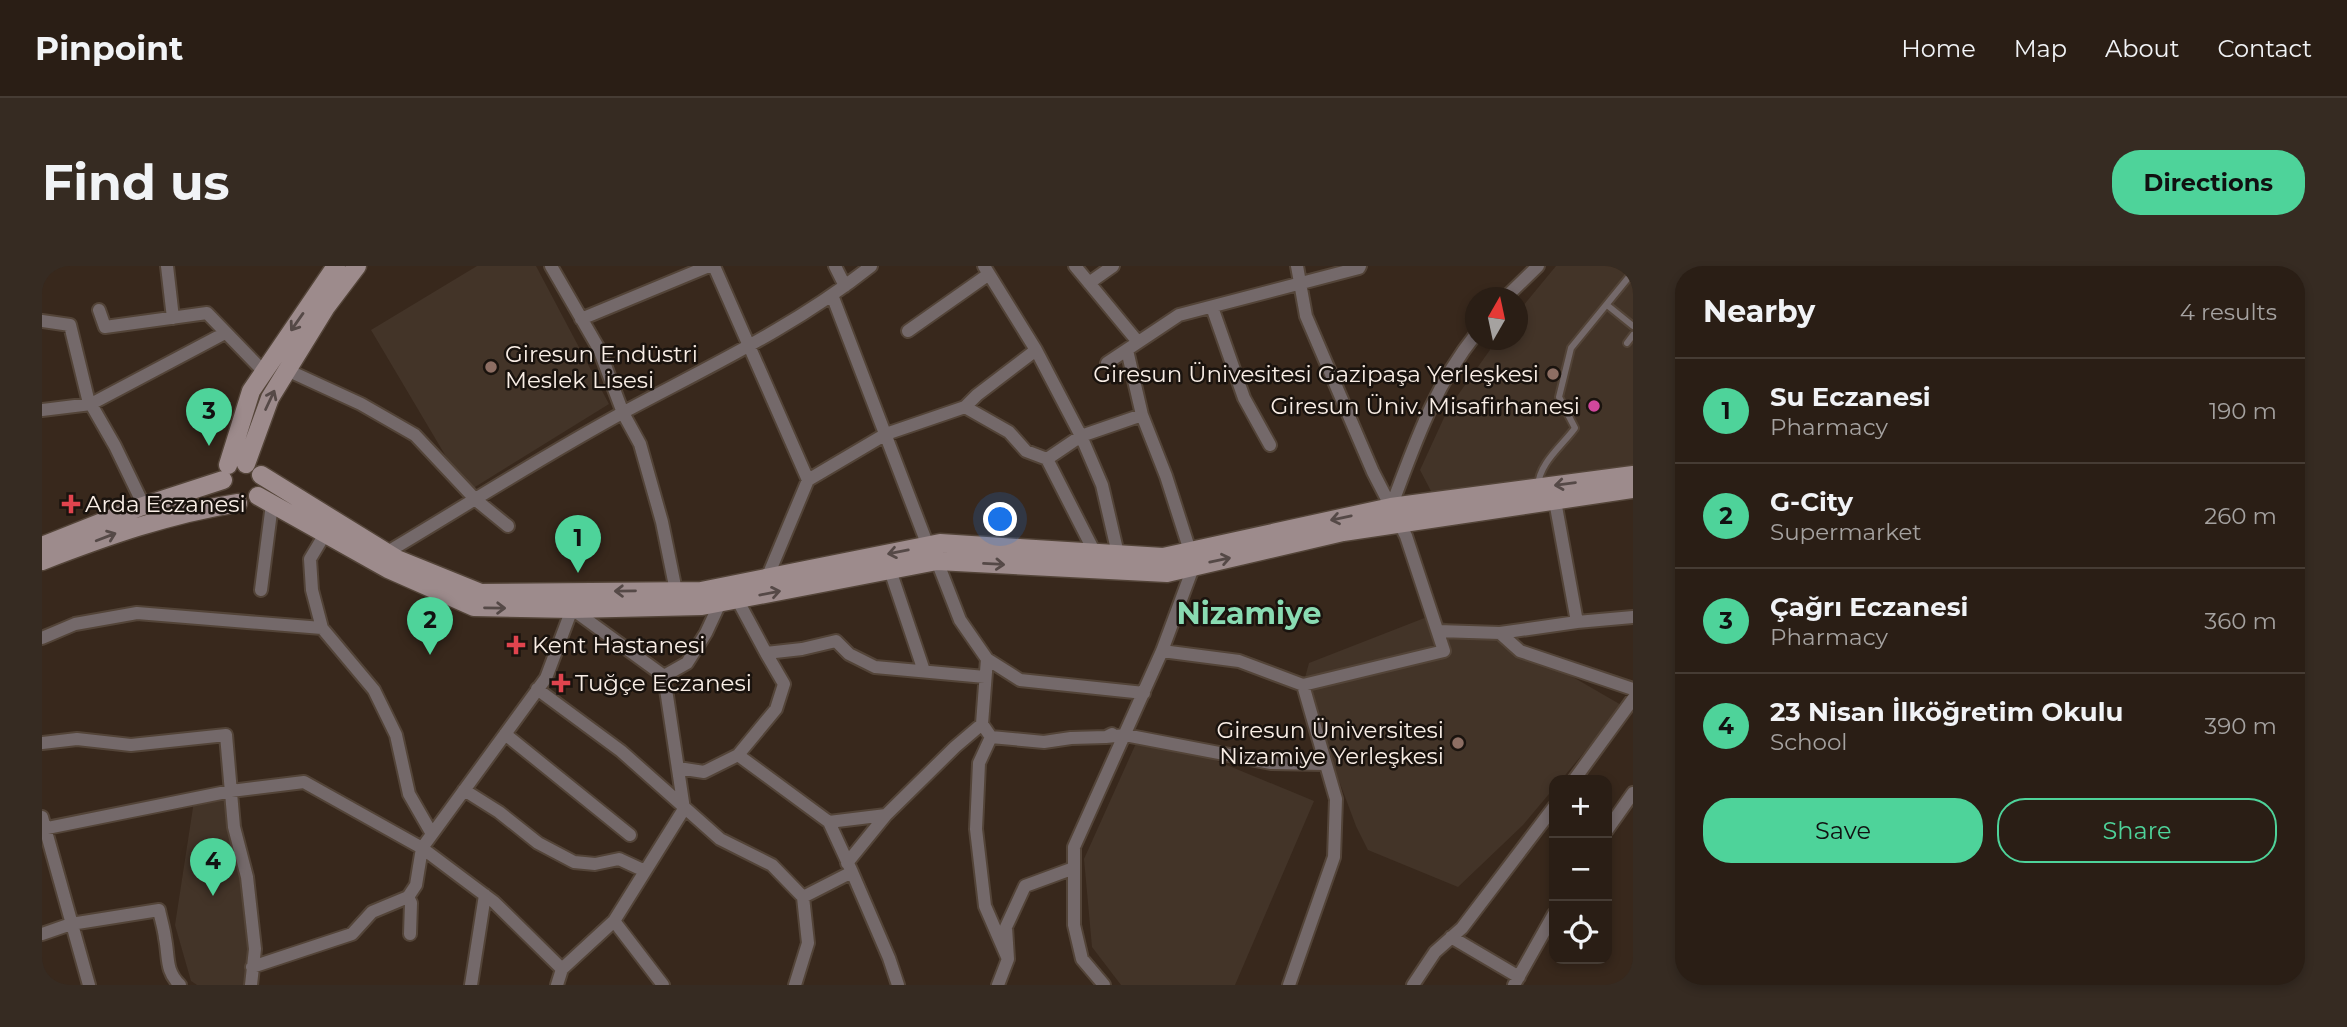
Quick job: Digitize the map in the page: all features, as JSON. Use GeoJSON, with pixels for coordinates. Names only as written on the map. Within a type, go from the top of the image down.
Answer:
{"type":"FeatureCollection","features":[{"type":"Feature","properties":{"kind":"street"},"geometry":{"type":"LineString","coordinates":[[167,266],[173,318]]}},
{"type":"Feature","properties":{"kind":"street"},"geometry":{"type":"LineString","coordinates":[[238,503],[225,495],[251,391],[337,266]]}},
{"type":"Feature","properties":{"kind":"street"},"geometry":{"type":"LineString","coordinates":[[232,470],[287,370],[326,307],[357,266]]}},
{"type":"Feature","properties":{"kind":"street"},"geometry":{"type":"LineString","coordinates":[[551,266],[599,349],[622,413],[640,444],[662,522],[676,591]]}},
{"type":"Feature","properties":{"kind":"street"},"geometry":{"type":"LineString","coordinates":[[582,319],[711,266],[808,480]]}},
{"type":"Feature","properties":{"kind":"street"},"geometry":{"type":"LineString","coordinates":[[835,266],[845,286]]}},
{"type":"Feature","properties":{"kind":"street"},"geometry":{"type":"LineString","coordinates":[[386,553],[622,413],[748,346],[832,295],[871,266]]}},
{"type":"Feature","properties":{"kind":"street"},"geometry":{"type":"LineString","coordinates":[[1075,266],[1138,342]]}},
{"type":"Feature","properties":{"kind":"street"},"geometry":{"type":"LineString","coordinates":[[1089,283],[1113,266]]}},
{"type":"Feature","properties":{"kind":"street"},"geometry":{"type":"LineString","coordinates":[[1162,651],[1239,661],[1303,685],[1444,651],[1406,536],[1373,472],[1306,316],[1297,266]]}},
{"type":"Feature","properties":{"kind":"street"},"geometry":{"type":"LineString","coordinates":[[1107,363],[1179,315],[1360,266]]}},
{"type":"Feature","properties":{"kind":"street"},"geometry":{"type":"LineString","coordinates":[[1516,287],[1538,266]]}},
{"type":"Feature","properties":{"kind":"street"},"geometry":{"type":"LineString","coordinates":[[908,331],[986,270],[1036,350],[1081,436],[1102,485],[1118,554]]}},
{"type":"Feature","properties":{"kind":"street"},"geometry":{"type":"LineString","coordinates":[[832,295],[960,620],[987,659],[1020,680],[1144,693]]}},
{"type":"Feature","properties":{"kind":"street"},"geometry":{"type":"LineString","coordinates":[[1212,307],[1244,398],[1270,445]]}},
{"type":"Feature","properties":{"kind":"street"},"geometry":{"type":"LineString","coordinates":[[99,310],[105,327],[207,313],[264,372]]}},
{"type":"Feature","properties":{"kind":"street"},"geometry":{"type":"LineString","coordinates":[[42,321],[69,325],[90,404],[145,506]]}},
{"type":"Feature","properties":{"kind":"street"},"geometry":{"type":"LineString","coordinates":[[42,410],[90,404],[225,334]]}},
{"type":"Feature","properties":{"kind":"street"},"geometry":{"type":"LineString","coordinates":[[1391,507],[1427,411],[1465,347]]}},
{"type":"Feature","properties":{"kind":"street"},"geometry":{"type":"LineString","coordinates":[[766,578],[808,480],[886,433],[965,407],[1036,350]]}},
{"type":"Feature","properties":{"kind":"street"},"geometry":{"type":"LineString","coordinates":[[1104,985],[1082,959],[1074,925],[1074,847],[1162,651],[1192,558],[1166,476],[1142,415],[1127,350]]}},
{"type":"Feature","properties":{"kind":"street"},"geometry":{"type":"LineString","coordinates":[[287,370],[361,404],[415,435],[476,500],[508,526]]}},
{"type":"Feature","properties":{"kind":"street"},"geometry":{"type":"LineString","coordinates":[[965,407],[1009,432],[1026,451],[1046,459],[1095,553]]}},
{"type":"Feature","properties":{"kind":"street"},"geometry":{"type":"LineString","coordinates":[[1046,459],[1081,436],[1142,415]]}},
{"type":"Feature","properties":{"kind":"street"},"geometry":{"type":"LineString","coordinates":[[42,546],[232,470],[261,475],[388,569],[474,607],[572,609],[702,606],[890,570],[932,553],[940,543],[1192,558],[1633,489]]}},
{"type":"Feature","properties":{"kind":"street"},"geometry":{"type":"LineString","coordinates":[[261,475],[265,500],[261,590]]}},
{"type":"Feature","properties":{"kind":"street"},"geometry":{"type":"LineString","coordinates":[[42,561],[122,530],[167,517],[265,500],[481,593],[701,591],[766,578],[932,553],[1167,573],[1192,558],[1391,507],[1633,475]]}},
{"type":"Feature","properties":{"kind":"street"},"geometry":{"type":"LineString","coordinates":[[1555,500],[1577,622]]}},
{"type":"Feature","properties":{"kind":"street"},"geometry":{"type":"LineString","coordinates":[[329,527],[310,559],[312,590],[322,628],[374,690],[396,736],[409,794],[432,834]]}},
{"type":"Feature","properties":{"kind":"street"},"geometry":{"type":"LineString","coordinates":[[890,570],[924,671]]}},
{"type":"Feature","properties":{"kind":"street"},"geometry":{"type":"LineString","coordinates":[[678,768],[704,772],[738,755],[776,709],[784,684],[766,653],[728,601]]}},
{"type":"Feature","properties":{"kind":"street"},"geometry":{"type":"LineString","coordinates":[[664,676],[687,663],[728,601]]}},
{"type":"Feature","properties":{"kind":"street"},"geometry":{"type":"LineString","coordinates":[[557,985],[562,969],[614,921],[684,808],[664,676],[572,609]]}},
{"type":"Feature","properties":{"kind":"street"},"geometry":{"type":"LineString","coordinates":[[252,967],[352,934],[372,912],[408,897],[416,885],[422,848],[545,678],[572,609]]}},
{"type":"Feature","properties":{"kind":"street"},"geometry":{"type":"LineString","coordinates":[[42,638],[75,624],[137,613],[322,628]]}},
{"type":"Feature","properties":{"kind":"street"},"geometry":{"type":"LineString","coordinates":[[1438,631],[1500,633],[1633,617]]}},
{"type":"Feature","properties":{"kind":"street"},"geometry":{"type":"LineString","coordinates":[[1500,633],[1520,651],[1633,689]]}},
{"type":"Feature","properties":{"kind":"street"},"geometry":{"type":"LineString","coordinates":[[766,653],[802,649],[836,641],[849,654],[875,667],[985,677]]}},
{"type":"Feature","properties":{"kind":"street"},"geometry":{"type":"LineString","coordinates":[[987,659],[982,724],[991,737],[1044,743],[1071,738],[1106,737],[1127,729],[1271,763],[1325,764]]}},
{"type":"Feature","properties":{"kind":"street"},"geometry":{"type":"LineString","coordinates":[[1289,985],[1334,857],[1336,799],[1303,685]]}},
{"type":"Feature","properties":{"kind":"street"},"geometry":{"type":"LineString","coordinates":[[537,690],[621,751],[720,839],[772,865],[803,897],[808,943],[795,985]]}},
{"type":"Feature","properties":{"kind":"street"},"geometry":{"type":"LineString","coordinates":[[1578,775],[1633,698]]}},
{"type":"Feature","properties":{"kind":"street"},"geometry":{"type":"LineString","coordinates":[[803,897],[849,867],[886,815],[982,724]]}},
{"type":"Feature","properties":{"kind":"street"},"geometry":{"type":"LineString","coordinates":[[505,734],[630,835]]}},
{"type":"Feature","properties":{"kind":"street"},"geometry":{"type":"LineString","coordinates":[[42,743],[77,738],[131,745],[226,735],[234,827],[247,877],[255,950],[251,985]]}},
{"type":"Feature","properties":{"kind":"street"},"geometry":{"type":"LineString","coordinates":[[991,737],[979,763],[976,829],[985,906],[1008,960]]}},
{"type":"Feature","properties":{"kind":"street"},"geometry":{"type":"LineString","coordinates":[[738,755],[829,822],[889,958],[898,985]]}},
{"type":"Feature","properties":{"kind":"street"},"geometry":{"type":"LineString","coordinates":[[89,985],[43,825],[231,791],[304,782],[422,848],[485,895],[562,969]]}},
{"type":"Feature","properties":{"kind":"street"},"geometry":{"type":"LineString","coordinates":[[464,790],[499,811],[538,843],[574,862],[595,864],[619,859],[645,871]]}},
{"type":"Feature","properties":{"kind":"street"},"geometry":{"type":"LineString","coordinates":[[1612,824],[1633,793]]}},
{"type":"Feature","properties":{"kind":"street"},"geometry":{"type":"LineString","coordinates":[[1413,985],[1434,952],[1462,928],[1549,814]]}},
{"type":"Feature","properties":{"kind":"street"},"geometry":{"type":"LineString","coordinates":[[829,822],[886,815]]}},
{"type":"Feature","properties":{"kind":"street"},"geometry":{"type":"LineString","coordinates":[[998,985],[1008,960],[1006,927],[1025,886],[1074,867]]}},
{"type":"Feature","properties":{"kind":"street"},"geometry":{"type":"LineString","coordinates":[[471,985],[485,895]]}},
{"type":"Feature","properties":{"kind":"street"},"geometry":{"type":"LineString","coordinates":[[408,897],[411,904],[410,934]]}},
{"type":"Feature","properties":{"kind":"street"},"geometry":{"type":"LineString","coordinates":[[42,934],[72,924],[159,910],[166,941],[167,963],[180,985]]}},
{"type":"Feature","properties":{"kind":"street"},"geometry":{"type":"LineString","coordinates":[[614,921],[663,985]]}},
{"type":"Feature","properties":{"kind":"street"},"geometry":{"type":"LineString","coordinates":[[1451,937],[1517,981],[1549,923]]}},
{"type":"Feature","properties":{"kind":"lane"},"geometry":{"type":"LineString","coordinates":[[1538,488],[1541,469],[1575,428],[1559,397],[1571,348],[1633,272]]}},
{"type":"Feature","properties":{"kind":"lane"},"geometry":{"type":"LineString","coordinates":[[1607,305],[1633,326]]}},
{"type":"Feature","properties":{"kind":"lane"},"geometry":{"type":"LineString","coordinates":[[1627,343],[1633,335]]}},
{"type":"Feature","properties":{"kind":"shaded area","name":"Giresun Endüstri Meslek Lisesi"},"geometry":{"type":"Polygon","coordinates":[[[477,266],[536,266],[609,404],[467,492],[371,330],[477,266]]]}},
{"type":"Feature","properties":{"kind":"shaded area","name":"Giresun Ünivesitesi Gazipaşa Yerleşkesi"},"geometry":{"type":"Polygon","coordinates":[[[1556,266],[1633,266],[1633,475],[1433,495],[1420,470],[1448,409],[1490,350],[1528,350],[1528,300],[1556,266]]]}},
{"type":"Feature","properties":{"kind":"shaded area","name":"Giresun Üniversitesi Nizamiye Yerleşkesi"},"geometry":{"type":"Polygon","coordinates":[[[1427,617],[1521,647],[1623,706],[1565,775],[1549,775],[1549,794],[1523,825],[1458,887],[1368,850],[1356,826],[1303,685],[1309,663],[1427,617]]]}},
{"type":"Feature","properties":{"kind":"shaded area"},"geometry":{"type":"Polygon","coordinates":[[[1142,730],[1314,801],[1235,985],[1121,985],[1092,947],[1084,859],[1142,730]]]}},
{"type":"Feature","properties":{"kind":"shaded area"},"geometry":{"type":"Polygon","coordinates":[[[231,791],[253,940],[245,985],[197,985],[191,981],[175,925],[194,801],[231,791]]]}},
{"type":"Feature","properties":{"kind":"place","name":"Giresun Endüstri Meslek Lisesi"},"geometry":{"type":"Point","coordinates":[491,367]}},
{"type":"Feature","properties":{"kind":"place","name":"Giresun Ünivesitesi Gazipaşa Yerleşkesi"},"geometry":{"type":"Point","coordinates":[1553,374]}},
{"type":"Feature","properties":{"kind":"place","name":"Giresun Üniv. Misafirhanesi"},"geometry":{"type":"Point","coordinates":[1594,406]}},
{"type":"Feature","properties":{"kind":"place","name":"Çağrı Eczanesi"},"geometry":{"type":"Point","coordinates":[209,446]}},
{"type":"Feature","properties":{"kind":"place","name":"Arda Eczanesi"},"geometry":{"type":"Point","coordinates":[71,504]}},
{"type":"Feature","properties":{"kind":"place","name":"Su Eczanesi"},"geometry":{"type":"Point","coordinates":[578,573]}},
{"type":"Feature","properties":{"kind":"place","name":"Kent Hastanesi"},"geometry":{"type":"Point","coordinates":[516,645]}},
{"type":"Feature","properties":{"kind":"place","name":"G-City"},"geometry":{"type":"Point","coordinates":[430,655]}},
{"type":"Feature","properties":{"kind":"place","name":"Tuğçe Eczanesi"},"geometry":{"type":"Point","coordinates":[561,683]}},
{"type":"Feature","properties":{"kind":"place","name":"Giresun Üniversitesi Nizamiye Yerleşkesi"},"geometry":{"type":"Point","coordinates":[1458,743]}},
{"type":"Feature","properties":{"kind":"place","name":"23 Nisan İlköğretim Okulu"},"geometry":{"type":"Point","coordinates":[213,896]}},
{"type":"Feature","properties":{"kind":"district","name":"Nizamiye"},"geometry":{"type":"Point","coordinates":[1249,614]}}]}
